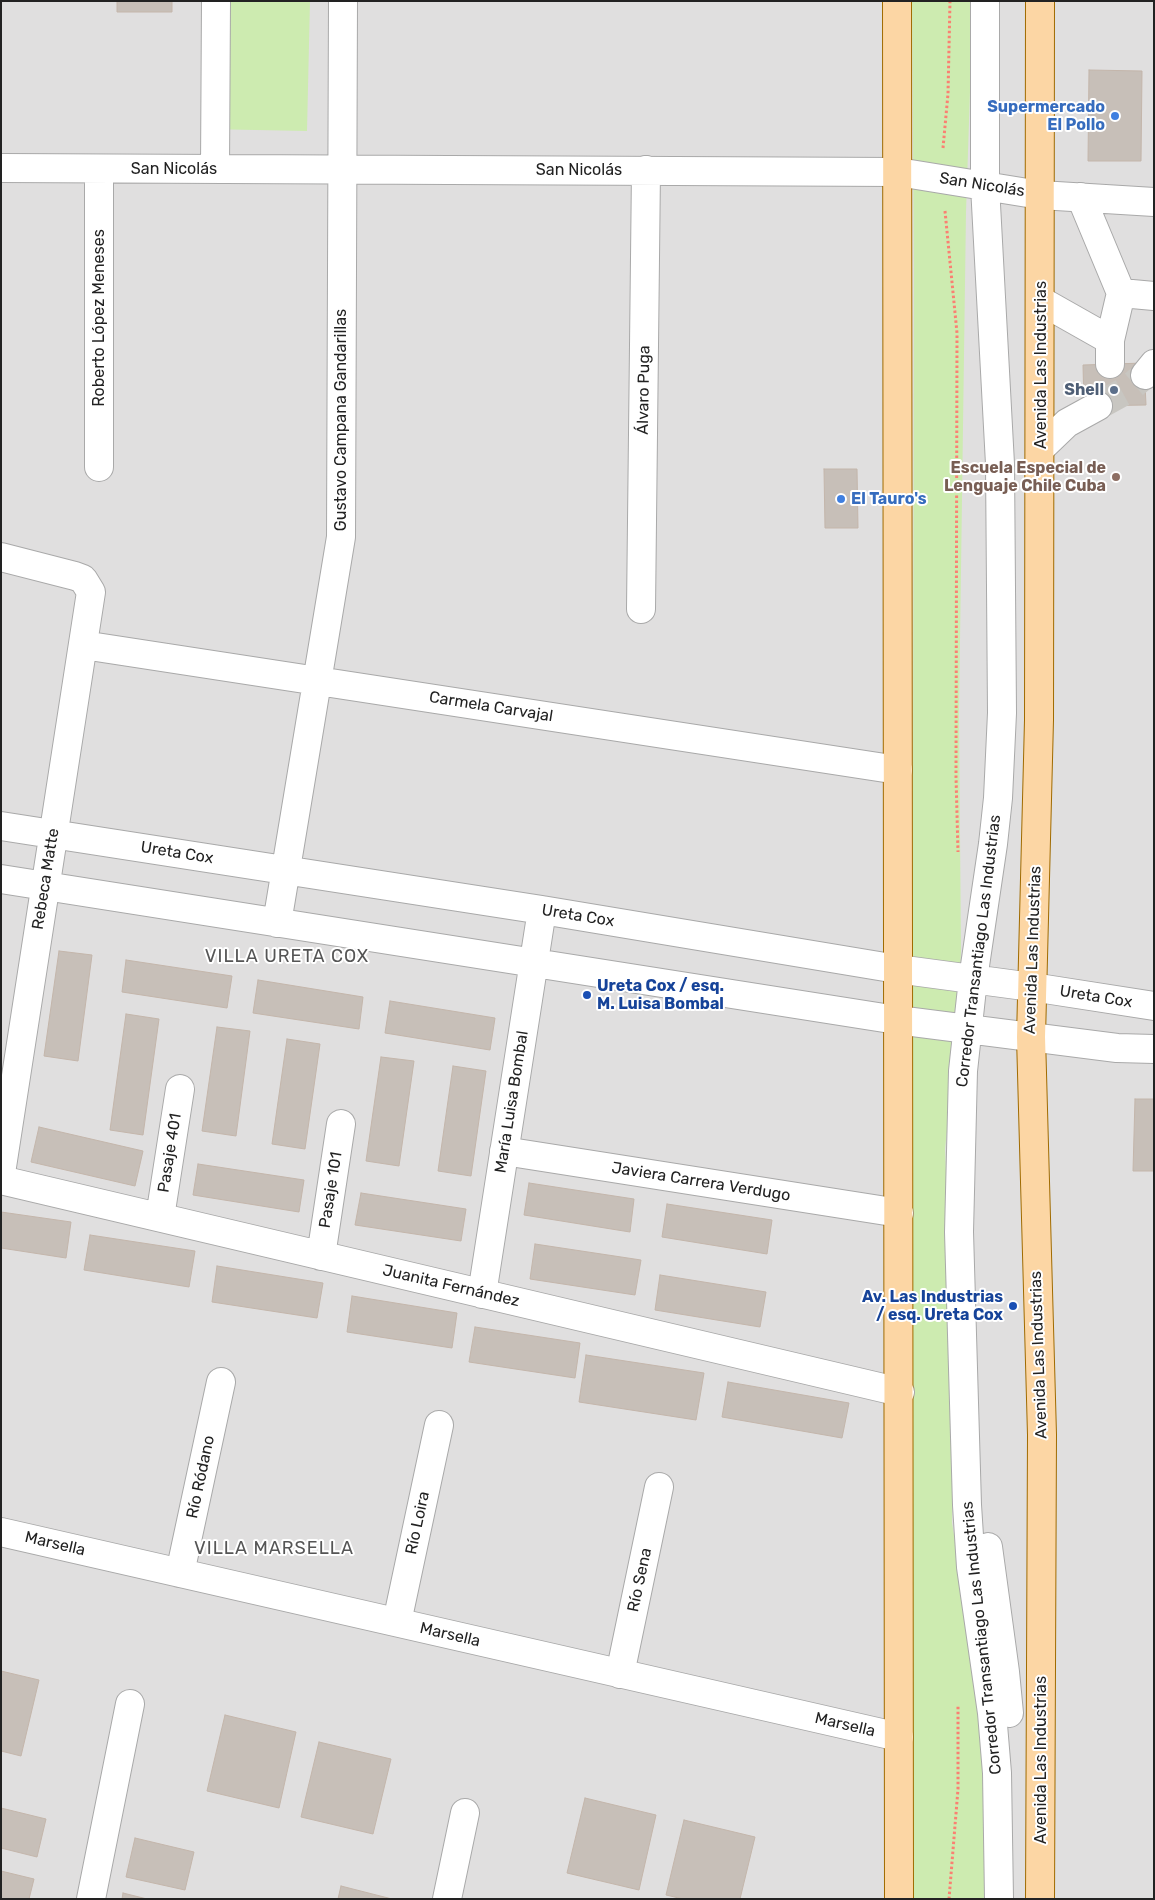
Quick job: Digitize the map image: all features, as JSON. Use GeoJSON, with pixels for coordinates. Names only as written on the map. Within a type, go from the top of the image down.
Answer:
{"type":"FeatureCollection","features":[{"type":"Feature","properties":{"kind":"main road"},"geometry":{"type":"LineString","coordinates":[[897,1],[897,1020],[900,1392],[899,1899]]}},
{"type":"Feature","properties":{"kind":"main road","name":"Avenida Las Industrias"},"geometry":{"type":"LineString","coordinates":[[1040,1],[1041,448],[1039,740],[1031,1036],[1042,1435],[1040,1899]]}},
{"type":"Feature","properties":{"kind":"street"},"geometry":{"type":"LineString","coordinates":[[215,169],[216,1]]}},
{"type":"Feature","properties":{"kind":"street","name":"Gustavo Campana Gandarillas"},"geometry":{"type":"LineString","coordinates":[[276,923],[341,537],[343,501],[341,170],[343,1]]}},
{"type":"Feature","properties":{"kind":"street","name":"Corredor Transantiago Las Industrias"},"geometry":{"type":"LineString","coordinates":[[985,1],[993,187],[1016,441],[1017,718],[1008,851],[981,980],[960,1126],[959,1222],[966,1505],[971,1567],[992,1713],[997,1773],[999,1899]]}},
{"type":"Feature","properties":{"kind":"street","name":"Corredor Transantiago Las Industrias"},"geometry":{"type":"LineString","coordinates":[[993,187],[1003,1]]}},
{"type":"Feature","properties":{"kind":"street","name":"San Nicolás"},"geometry":{"type":"LineString","coordinates":[[1,168],[898,172],[1040,195],[1154,202]]}},
{"type":"Feature","properties":{"kind":"street","name":"Roberto López Meneses"},"geometry":{"type":"LineString","coordinates":[[99,169],[99,467]]}},
{"type":"Feature","properties":{"kind":"street","name":"Álvaro Puga"},"geometry":{"type":"LineString","coordinates":[[641,609],[646,170]]}},
{"type":"Feature","properties":{"kind":"street"},"geometry":{"type":"LineString","coordinates":[[1041,301],[1110,352],[1121,293],[1081,198]]}},
{"type":"Feature","properties":{"kind":"street"},"geometry":{"type":"LineString","coordinates":[[1121,293],[1154,296]]}},
{"type":"Feature","properties":{"kind":"street"},"geometry":{"type":"LineString","coordinates":[[1041,448],[1067,423],[1098,406]]}},
{"type":"Feature","properties":{"kind":"street","name":"Rebeca Matte"},"geometry":{"type":"LineString","coordinates":[[1,557],[75,576],[88,585],[90,600],[1,1173]]}},
{"type":"Feature","properties":{"kind":"street","name":"Carmela Carvajal"},"geometry":{"type":"LineString","coordinates":[[83,645],[898,770]]}},
{"type":"Feature","properties":{"kind":"street","name":"Ureta Cox"},"geometry":{"type":"LineString","coordinates":[[1,826],[542,910],[897,969],[1154,1006]]}},
{"type":"Feature","properties":{"kind":"street"},"geometry":{"type":"LineString","coordinates":[[1,879],[897,1020],[1117,1048],[1154,1049]]}},
{"type":"Feature","properties":{"kind":"street","name":"María Luisa Bombal"},"geometry":{"type":"LineString","coordinates":[[482,1294],[542,910]]}},
{"type":"Feature","properties":{"kind":"street","name":"Corredor Transantiago Las Industrias"},"geometry":{"type":"LineString","coordinates":[[975,1029],[981,1475],[985,1530],[1005,1672],[1011,1743],[1014,1899]]}},
{"type":"Feature","properties":{"kind":"street","name":"Pasaje 401"},"geometry":{"type":"LineString","coordinates":[[160,1217],[180,1090]]}},
{"type":"Feature","properties":{"kind":"street","name":"Pasaje 101"},"geometry":{"type":"LineString","coordinates":[[321,1256],[341,1124]]}},
{"type":"Feature","properties":{"kind":"street","name":"Javiera Carrera Verdugo"},"geometry":{"type":"LineString","coordinates":[[504,1151],[899,1214]]}},
{"type":"Feature","properties":{"kind":"street","name":"Juanita Fernández"},"geometry":{"type":"LineString","coordinates":[[1,1180],[900,1392]]}},
{"type":"Feature","properties":{"kind":"street","name":"Río Ródano"},"geometry":{"type":"LineString","coordinates":[[180,1573],[222,1382]]}},
{"type":"Feature","properties":{"kind":"street","name":"Río Loira"},"geometry":{"type":"LineString","coordinates":[[397,1622],[439,1425]]}},
{"type":"Feature","properties":{"kind":"street","name":"Río Sena"},"geometry":{"type":"LineString","coordinates":[[620,1674],[659,1487]]}},
{"type":"Feature","properties":{"kind":"street","name":"Marsella"},"geometry":{"type":"LineString","coordinates":[[1,1532],[899,1737]]}},
{"type":"Feature","properties":{"kind":"street"},"geometry":{"type":"LineString","coordinates":[[91,1899],[130,1704]]}},
{"type":"Feature","properties":{"kind":"street"},"geometry":{"type":"LineString","coordinates":[[447,1899],[465,1814]]}},
{"type":"Feature","properties":{"kind":"shaded area"},"geometry":{"type":"Polygon","coordinates":[[[1,1],[1154,1],[1154,1899],[1,1899],[1,1]]]}},
{"type":"Feature","properties":{"kind":"green space"},"geometry":{"type":"Polygon","coordinates":[[[205,1],[310,1],[307,131],[204,129],[205,1]]]}},
{"type":"Feature","properties":{"kind":"green space"},"geometry":{"type":"Polygon","coordinates":[[[912,1],[973,1],[966,212],[959,713],[961,952],[954,1067],[945,1149],[955,1379],[952,1523],[974,1651],[986,1775],[985,1899],[913,1899],[911,1814],[914,272],[912,1]]]}},
{"type":"Feature","properties":{"kind":"building"},"geometry":{"type":"Polygon","coordinates":[[[117,1],[172,1],[172,12],[117,12],[117,1]]]}},
{"type":"Feature","properties":{"kind":"building","name":"Supermercado El Pollo"},"geometry":{"type":"Polygon","coordinates":[[[1089,70],[1142,71],[1141,161],[1088,161],[1089,70]]]}},
{"type":"Feature","properties":{"kind":"building","name":"Shell"},"geometry":{"type":"Polygon","coordinates":[[[1144,363],[1146,405],[1084,406],[1083,365],[1144,363]]]}},
{"type":"Feature","properties":{"kind":"building","name":"El Tauro's"},"geometry":{"type":"Polygon","coordinates":[[[824,469],[857,469],[858,528],[825,528],[824,469]]]}},
{"type":"Feature","properties":{"kind":"building"},"geometry":{"type":"Polygon","coordinates":[[[59,951],[92,955],[78,1061],[44,1056],[59,951]]]}},
{"type":"Feature","properties":{"kind":"building"},"geometry":{"type":"Polygon","coordinates":[[[126,960],[232,976],[227,1008],[122,992],[126,960]]]}},
{"type":"Feature","properties":{"kind":"building"},"geometry":{"type":"Polygon","coordinates":[[[258,980],[363,997],[359,1029],[253,1013],[258,980]]]}},
{"type":"Feature","properties":{"kind":"building"},"geometry":{"type":"Polygon","coordinates":[[[390,1001],[495,1018],[490,1050],[385,1033],[390,1001]]]}},
{"type":"Feature","properties":{"kind":"building"},"geometry":{"type":"Polygon","coordinates":[[[126,1014],[159,1019],[143,1135],[110,1130],[126,1014]]]}},
{"type":"Feature","properties":{"kind":"building"},"geometry":{"type":"Polygon","coordinates":[[[217,1027],[250,1031],[236,1136],[202,1131],[217,1027]]]}},
{"type":"Feature","properties":{"kind":"building"},"geometry":{"type":"Polygon","coordinates":[[[287,1039],[320,1044],[305,1149],[272,1144],[287,1039]]]}},
{"type":"Feature","properties":{"kind":"building"},"geometry":{"type":"Polygon","coordinates":[[[381,1057],[414,1061],[399,1166],[366,1161],[381,1057]]]}},
{"type":"Feature","properties":{"kind":"building"},"geometry":{"type":"Polygon","coordinates":[[[453,1066],[486,1071],[471,1176],[438,1171],[453,1066]]]}},
{"type":"Feature","properties":{"kind":"building"},"geometry":{"type":"Polygon","coordinates":[[[1135,1099],[1154,1099],[1154,1171],[1133,1171],[1135,1099]]]}},
{"type":"Feature","properties":{"kind":"building"},"geometry":{"type":"Polygon","coordinates":[[[39,1127],[143,1151],[135,1186],[31,1162],[39,1127]]]}},
{"type":"Feature","properties":{"kind":"building"},"geometry":{"type":"Polygon","coordinates":[[[198,1164],[304,1180],[299,1212],[193,1195],[198,1164]]]}},
{"type":"Feature","properties":{"kind":"building"},"geometry":{"type":"Polygon","coordinates":[[[529,1183],[634,1199],[630,1232],[524,1215],[529,1183]]]}},
{"type":"Feature","properties":{"kind":"building"},"geometry":{"type":"Polygon","coordinates":[[[361,1193],[466,1209],[461,1241],[355,1225],[361,1193]]]}},
{"type":"Feature","properties":{"kind":"building"},"geometry":{"type":"Polygon","coordinates":[[[667,1204],[772,1220],[767,1254],[662,1237],[667,1204]]]}},
{"type":"Feature","properties":{"kind":"building"},"geometry":{"type":"Polygon","coordinates":[[[1,1212],[71,1222],[66,1258],[1,1248],[1,1212]]]}},
{"type":"Feature","properties":{"kind":"building"},"geometry":{"type":"Polygon","coordinates":[[[90,1235],[195,1251],[189,1287],[84,1270],[90,1235]]]}},
{"type":"Feature","properties":{"kind":"building"},"geometry":{"type":"Polygon","coordinates":[[[535,1244],[641,1260],[635,1295],[530,1279],[535,1244]]]}},
{"type":"Feature","properties":{"kind":"building"},"geometry":{"type":"Polygon","coordinates":[[[217,1266],[323,1283],[317,1318],[212,1302],[217,1266]]]}},
{"type":"Feature","properties":{"kind":"building"},"geometry":{"type":"Polygon","coordinates":[[[660,1275],[766,1292],[760,1327],[655,1310],[660,1275]]]}},
{"type":"Feature","properties":{"kind":"building"},"geometry":{"type":"Polygon","coordinates":[[[352,1296],[457,1313],[452,1348],[347,1332],[352,1296]]]}},
{"type":"Feature","properties":{"kind":"building"},"geometry":{"type":"Polygon","coordinates":[[[475,1327],[580,1343],[575,1378],[469,1362],[475,1327]]]}},
{"type":"Feature","properties":{"kind":"building"},"geometry":{"type":"Polygon","coordinates":[[[586,1355],[704,1373],[696,1420],[579,1402],[586,1355]]]}},
{"type":"Feature","properties":{"kind":"building"},"geometry":{"type":"Polygon","coordinates":[[[728,1382],[849,1403],[842,1438],[722,1417],[728,1382]]]}},
{"type":"Feature","properties":{"kind":"building"},"geometry":{"type":"Polygon","coordinates":[[[1,1671],[39,1680],[21,1756],[1,1751],[1,1671]]]}},
{"type":"Feature","properties":{"kind":"building"},"geometry":{"type":"Polygon","coordinates":[[[225,1715],[296,1732],[279,1808],[207,1791],[225,1715]]]}},
{"type":"Feature","properties":{"kind":"building"},"geometry":{"type":"Polygon","coordinates":[[[319,1742],[391,1759],[373,1834],[301,1817],[319,1742]]]}},
{"type":"Feature","properties":{"kind":"building"},"geometry":{"type":"Polygon","coordinates":[[[585,1798],[656,1815],[639,1890],[567,1873],[585,1798]]]}},
{"type":"Feature","properties":{"kind":"building"},"geometry":{"type":"Polygon","coordinates":[[[1,1808],[46,1819],[37,1857],[1,1848],[1,1808]]]}},
{"type":"Feature","properties":{"kind":"building"},"geometry":{"type":"Polygon","coordinates":[[[684,1820],[755,1837],[740,1899],[683,1899],[666,1895],[684,1820]]]}},
{"type":"Feature","properties":{"kind":"building"},"geometry":{"type":"Polygon","coordinates":[[[135,1838],[194,1852],[185,1890],[126,1877],[135,1838]]]}},
{"type":"Feature","properties":{"kind":"building"},"geometry":{"type":"Polygon","coordinates":[[[1,1871],[34,1879],[29,1899],[1,1899],[1,1871]]]}},
{"type":"Feature","properties":{"kind":"building"},"geometry":{"type":"Polygon","coordinates":[[[341,1886],[392,1899],[338,1899],[341,1886]]]}},
{"type":"Feature","properties":{"kind":"building"},"geometry":{"type":"Polygon","coordinates":[[[123,1893],[147,1899],[122,1899],[123,1893]]]}},
{"type":"Feature","properties":{"kind":"tunnel"},"geometry":{"type":"LineString","coordinates":[[1098,406],[1127,390],[1145,375]]}},
{"type":"Feature","properties":{"kind":"place","name":"Supermercado El Pollo"},"geometry":{"type":"Point","coordinates":[1115,116]}},
{"type":"Feature","properties":{"kind":"place","name":"Shell"},"geometry":{"type":"Point","coordinates":[1114,390]}},
{"type":"Feature","properties":{"kind":"place","name":"Escuela Especial de Lenguaje Chile Cuba"},"geometry":{"type":"Point","coordinates":[1116,477]}},
{"type":"Feature","properties":{"kind":"place","name":"El Tauro's"},"geometry":{"type":"Point","coordinates":[841,499]}},
{"type":"Feature","properties":{"kind":"place","name":"Ureta Cox / esq. M. Luisa Bombal"},"geometry":{"type":"Point","coordinates":[587,995]}},
{"type":"Feature","properties":{"kind":"place","name":"Av. Las Industrias / esq. Ureta Cox"},"geometry":{"type":"Point","coordinates":[1013,1306]}},
{"type":"Feature","properties":{"kind":"district","name":"VILLA URETA COX"},"geometry":{"type":"Point","coordinates":[287,957]}},
{"type":"Feature","properties":{"kind":"district","name":"VILLA MARSELLA"},"geometry":{"type":"Point","coordinates":[274,1549]}}]}
